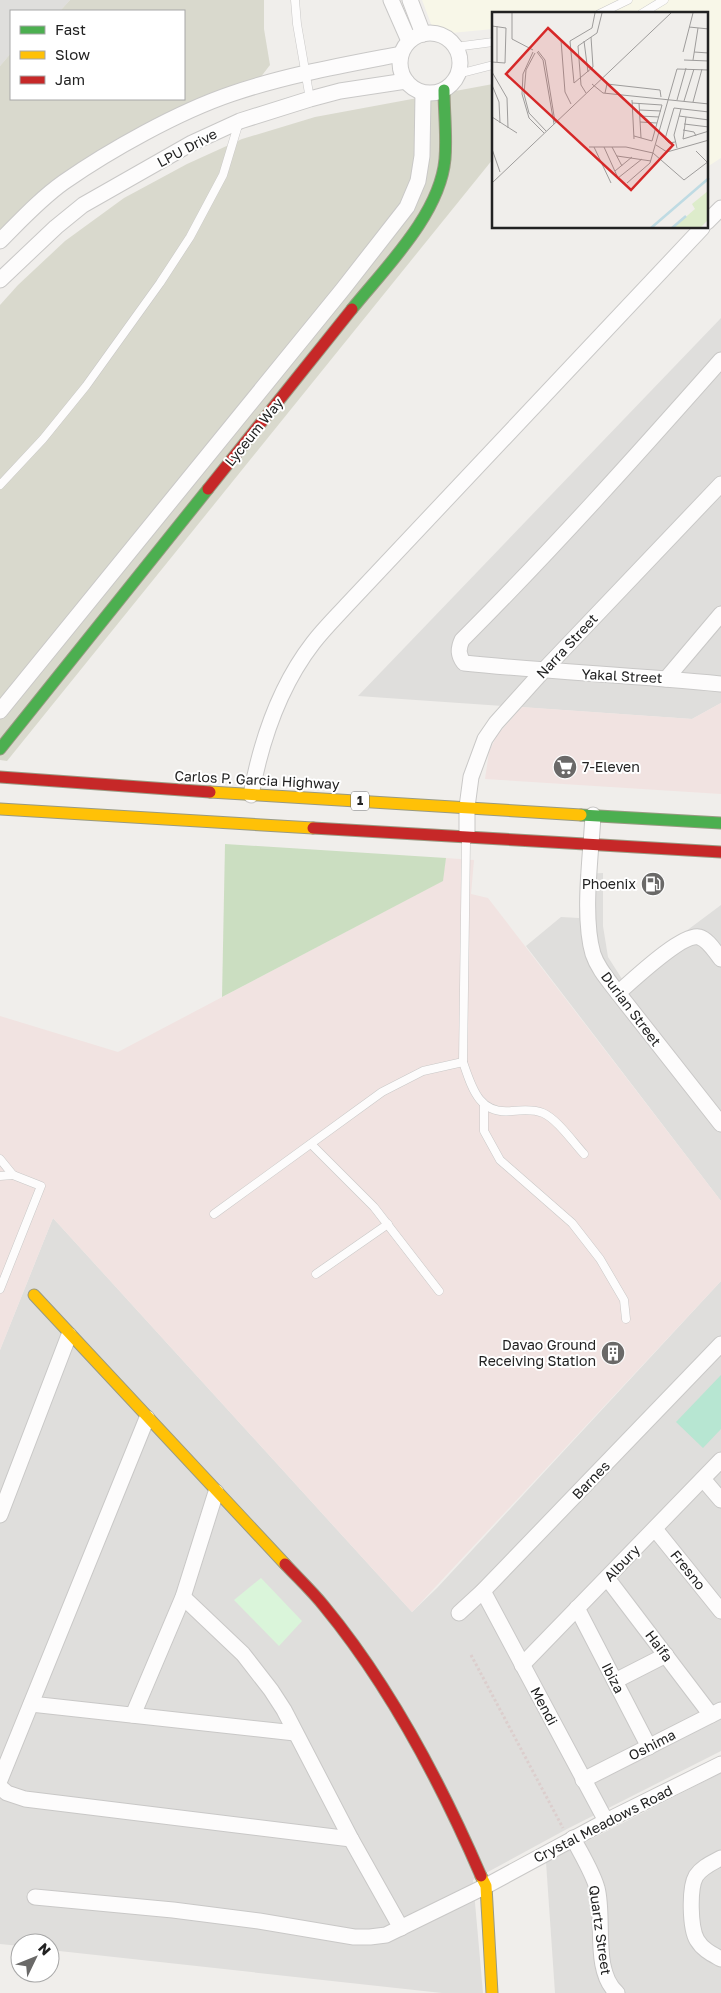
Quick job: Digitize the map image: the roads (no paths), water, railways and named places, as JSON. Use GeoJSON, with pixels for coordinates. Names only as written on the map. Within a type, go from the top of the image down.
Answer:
{"type":"FeatureCollection","features":[{"type":"Feature","properties":{"kind":"main road","name":"Lyceum Way"},"geometry":{"type":"LineString","coordinates":[[0,749],[424,219],[438,191],[445,159],[444,90]]}},
{"type":"Feature","properties":{"kind":"main road","name":"Carlos P. Garcia Highway"},"geometry":{"type":"LineString","coordinates":[[0,777],[169,804],[467,836],[721,852]]}},
{"type":"Feature","properties":{"kind":"main road","name":"Carlos P. Garcia Highway"},"geometry":{"type":"LineString","coordinates":[[0,810],[169,804],[251,795],[721,823]]}},
{"type":"Feature","properties":{"kind":"main road"},"geometry":{"type":"LineString","coordinates":[[34,1294],[69,1335],[324,1606],[368,1664],[418,1746],[456,1818],[486,1886],[492,1993]]}},
{"type":"Feature","properties":{"kind":"street"},"geometry":{"type":"LineString","coordinates":[[0,241],[36,205],[64,182],[126,144],[178,117],[231,94],[405,48],[423,34],[432,33],[441,35],[449,40],[459,56],[458,74],[444,90],[434,93],[423,93],[406,81],[400,64],[405,48],[391,0]]}},
{"type":"Feature","properties":{"kind":"street"},"geometry":{"type":"LineString","coordinates":[[410,0],[423,34]]}},
{"type":"Feature","properties":{"kind":"street","name":"LPU Drive"},"geometry":{"type":"LineString","coordinates":[[0,280],[83,205],[192,143],[240,120],[310,98],[406,81]]}},
{"type":"Feature","properties":{"kind":"street","name":"Lyceum Way"},"geometry":{"type":"LineString","coordinates":[[0,711],[407,207],[418,181],[422,156],[423,93]]}},
{"type":"Feature","properties":{"kind":"street"},"geometry":{"type":"LineString","coordinates":[[708,221],[721,208]]}},
{"type":"Feature","properties":{"kind":"street"},"geometry":{"type":"LineString","coordinates":[[251,795],[257,761],[271,717],[291,676],[312,644],[701,229]]}},
{"type":"Feature","properties":{"kind":"street","name":"Yakal Street"},"geometry":{"type":"LineString","coordinates":[[721,360],[580,517],[462,640],[458,648],[464,664],[542,672],[666,678],[721,684]]}},
{"type":"Feature","properties":{"kind":"street","name":"Narra Street"},"geometry":{"type":"LineString","coordinates":[[467,836],[467,807],[471,777],[485,739],[496,723],[721,484]]}},
{"type":"Feature","properties":{"kind":"street"},"geometry":{"type":"LineString","coordinates":[[666,678],[721,614]]}},
{"type":"Feature","properties":{"kind":"street"},"geometry":{"type":"LineString","coordinates":[[17,690],[36,704]]}},
{"type":"Feature","properties":{"kind":"street","name":"Durian Street"},"geometry":{"type":"LineString","coordinates":[[593,815],[588,918],[589,937],[594,956],[603,974],[618,994],[721,1124]]}},
{"type":"Feature","properties":{"kind":"street"},"geometry":{"type":"LineString","coordinates":[[618,994],[685,939],[692,937],[703,939],[721,959]]}},
{"type":"Feature","properties":{"kind":"street"},"geometry":{"type":"LineString","coordinates":[[0,1515],[69,1335]]}},
{"type":"Feature","properties":{"kind":"street","name":"Barnes"},"geometry":{"type":"LineString","coordinates":[[458,1614],[483,1591],[721,1344]]}},
{"type":"Feature","properties":{"kind":"street"},"geometry":{"type":"LineString","coordinates":[[0,1780],[147,1418]]}},
{"type":"Feature","properties":{"kind":"street","name":"Albury"},"geometry":{"type":"LineString","coordinates":[[522,1665],[721,1460]]}},
{"type":"Feature","properties":{"kind":"street"},"geometry":{"type":"LineString","coordinates":[[703,1479],[721,1500]]}},
{"type":"Feature","properties":{"kind":"street"},"geometry":{"type":"LineString","coordinates":[[133,1714],[183,1597],[216,1492]]}},
{"type":"Feature","properties":{"kind":"street","name":"Fresno"},"geometry":{"type":"LineString","coordinates":[[655,1529],[721,1611]]}},
{"type":"Feature","properties":{"kind":"street","name":"Haifa"},"geometry":{"type":"LineString","coordinates":[[607,1578],[666,1656],[716,1712]]}},
{"type":"Feature","properties":{"kind":"street","name":"Mendi"},"geometry":{"type":"LineString","coordinates":[[483,1591],[606,1821]]}},
{"type":"Feature","properties":{"kind":"street"},"geometry":{"type":"LineString","coordinates":[[183,1597],[243,1654],[271,1690],[284,1710],[351,1839],[401,1928]]}},
{"type":"Feature","properties":{"kind":"street","name":"Ibiza"},"geometry":{"type":"LineString","coordinates":[[577,1608],[649,1747]]}},
{"type":"Feature","properties":{"kind":"street"},"geometry":{"type":"LineString","coordinates":[[615,1681],[666,1656]]}},
{"type":"Feature","properties":{"kind":"street"},"geometry":{"type":"LineString","coordinates":[[31,1704],[295,1733]]}},
{"type":"Feature","properties":{"kind":"street","name":"Oshima"},"geometry":{"type":"LineString","coordinates":[[583,1780],[716,1712]]}},
{"type":"Feature","properties":{"kind":"street","name":"Crystal Meadows Road"},"geometry":{"type":"LineString","coordinates":[[34,1897],[211,1915],[354,1937],[386,1935],[486,1886],[571,1839],[721,1764]]}},
{"type":"Feature","properties":{"kind":"street"},"geometry":{"type":"LineString","coordinates":[[0,1787],[7,1793],[25,1798],[351,1839]]}},
{"type":"Feature","properties":{"kind":"street","name":"Quartz Street"},"geometry":{"type":"LineString","coordinates":[[571,1839],[596,1887],[599,1900],[603,1969],[607,1982],[617,1993]]}},
{"type":"Feature","properties":{"kind":"street"},"geometry":{"type":"LineString","coordinates":[[721,1858],[706,1866],[695,1878],[692,1888],[692,1915],[696,1939],[707,1952],[721,1959]]}},
{"type":"Feature","properties":{"kind":"lane"},"geometry":{"type":"LineString","coordinates":[[295,0],[297,24],[310,98]]}},
{"type":"Feature","properties":{"kind":"lane"},"geometry":{"type":"LineString","coordinates":[[603,12],[628,0]]}},
{"type":"Feature","properties":{"kind":"lane"},"geometry":{"type":"LineString","coordinates":[[643,12],[664,0]]}},
{"type":"Feature","properties":{"kind":"lane"},"geometry":{"type":"LineString","coordinates":[[455,47],[492,42]]}},
{"type":"Feature","properties":{"kind":"lane"},"geometry":{"type":"LineString","coordinates":[[458,74],[492,66]]}},
{"type":"Feature","properties":{"kind":"lane"},"geometry":{"type":"LineString","coordinates":[[0,486],[43,439],[86,386],[160,284],[190,237],[223,175],[240,120]]}},
{"type":"Feature","properties":{"kind":"lane"},"geometry":{"type":"LineString","coordinates":[[467,836],[463,1062],[472,1087],[484,1106],[484,1131],[500,1160],[572,1222],[600,1259],[624,1300],[626,1319]]}},
{"type":"Feature","properties":{"kind":"lane"},"geometry":{"type":"LineString","coordinates":[[214,1214],[382,1092],[423,1072],[463,1062]]}},
{"type":"Feature","properties":{"kind":"lane"},"geometry":{"type":"LineString","coordinates":[[484,1106],[502,1112],[542,1112],[550,1117],[584,1154]]}},
{"type":"Feature","properties":{"kind":"lane"},"geometry":{"type":"LineString","coordinates":[[311,1144],[374,1206],[439,1291]]}},
{"type":"Feature","properties":{"kind":"lane"},"geometry":{"type":"LineString","coordinates":[[0,1159],[13,1175]]}},
{"type":"Feature","properties":{"kind":"lane"},"geometry":{"type":"LineString","coordinates":[[0,1176],[13,1175],[41,1186],[0,1289]]}},
{"type":"Feature","properties":{"kind":"lane"},"geometry":{"type":"LineString","coordinates":[[316,1274],[388,1224]]}},
{"type":"Feature","properties":{"kind":"place","name":"7-Eleven"},"geometry":{"type":"Point","coordinates":[565,767]}},
{"type":"Feature","properties":{"kind":"place","name":"Phoenix"},"geometry":{"type":"Point","coordinates":[653,884]}},
{"type":"Feature","properties":{"kind":"place","name":"Davao Ground Receiving Station"},"geometry":{"type":"Point","coordinates":[613,1353]}}]}
